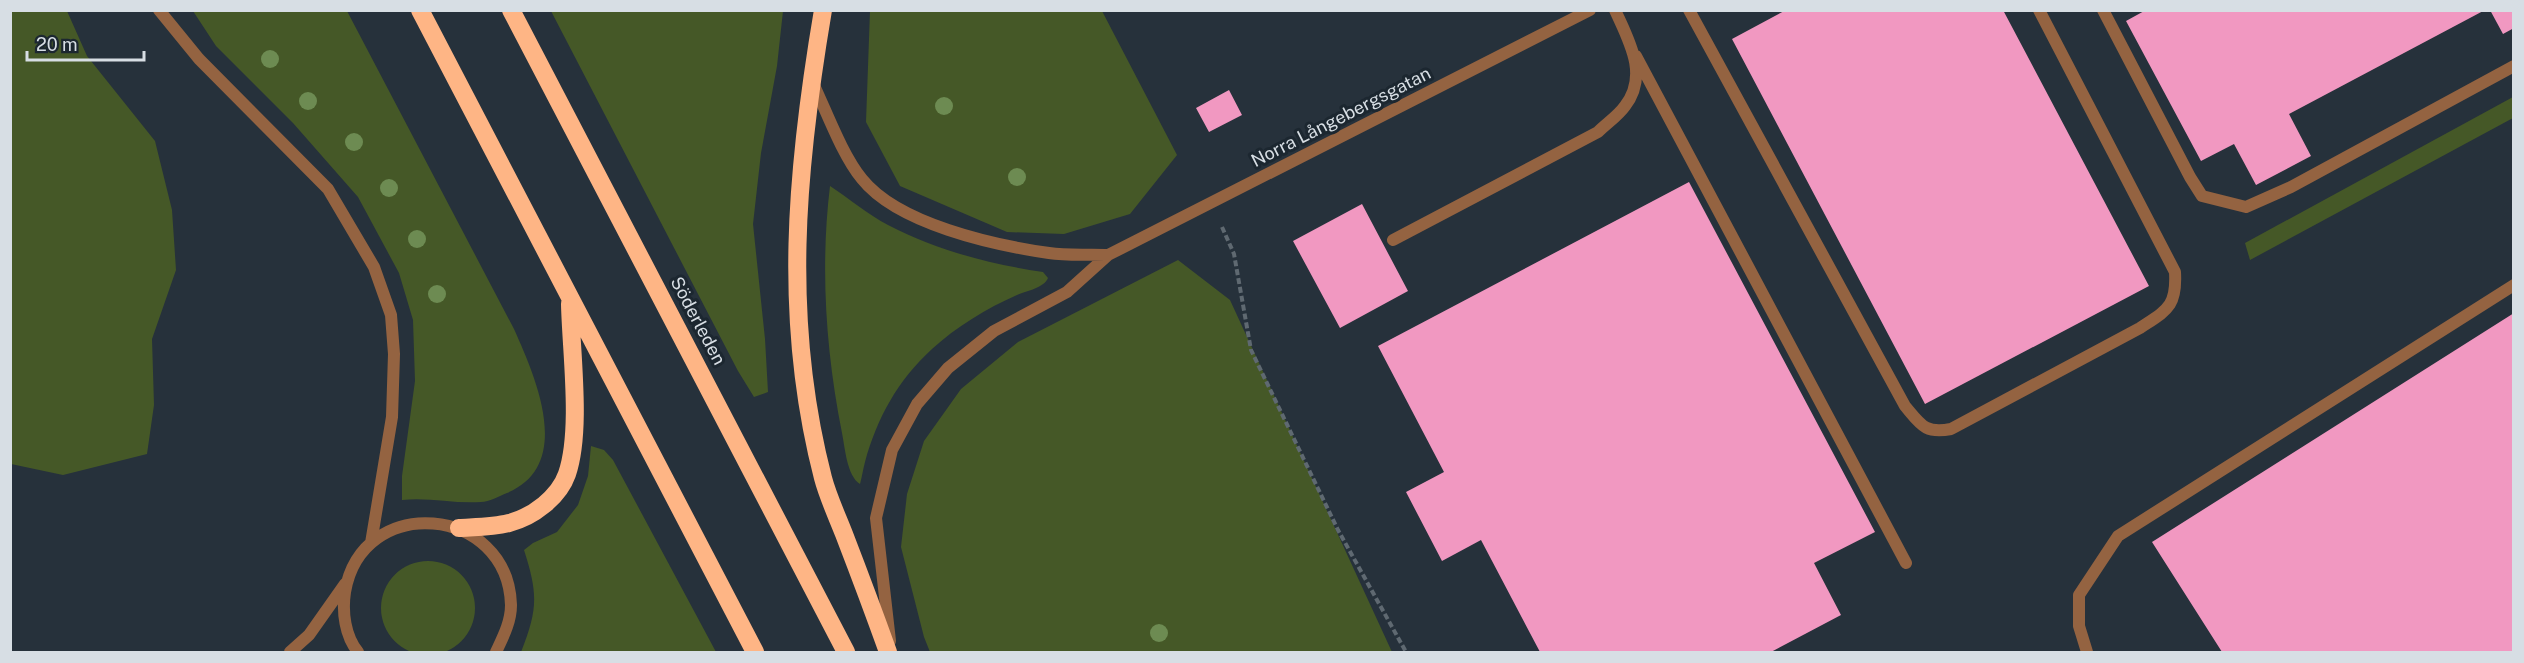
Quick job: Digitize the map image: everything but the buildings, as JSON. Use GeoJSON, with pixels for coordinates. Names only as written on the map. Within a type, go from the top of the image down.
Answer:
{"type":"FeatureCollection","features":[{"type":"Feature","properties":{"kind":"highway"},"geometry":{"type":"LineString","coordinates":[[420,10],[755,652]]}},
{"type":"Feature","properties":{"kind":"highway","name":"Söderleden"},"geometry":{"type":"LineString","coordinates":[[511,10],[846,652]]}},
{"type":"Feature","properties":{"kind":"highway"},"geometry":{"type":"LineString","coordinates":[[823,10],[812,79],[796,240],[798,322],[804,377],[823,479],[890,652]]}},
{"type":"Feature","properties":{"kind":"highway"},"geometry":{"type":"LineString","coordinates":[[459,528],[510,523],[534,512],[557,493],[567,474],[575,435],[569,299]]}},
{"type":"Feature","properties":{"kind":"street"},"geometry":{"type":"LineString","coordinates":[[159,10],[199,59],[328,189],[374,267],[391,315],[394,354],[392,417],[371,543]]}},
{"type":"Feature","properties":{"kind":"street","name":"Norra Långebergsgatan"},"geometry":{"type":"LineString","coordinates":[[890,652],[876,518],[891,450],[917,404],[948,368],[994,331],[1067,292],[1108,255],[1590,10]]}},
{"type":"Feature","properties":{"kind":"street"},"geometry":{"type":"LineString","coordinates":[[1615,10],[1636,56],[1906,563]]}},
{"type":"Feature","properties":{"kind":"street"},"geometry":{"type":"LineString","coordinates":[[1689,10],[1905,406],[1922,426],[1935,432],[1951,429],[2140,328],[2164,311],[2176,294],[2175,272],[2039,10]]}},
{"type":"Feature","properties":{"kind":"street"},"geometry":{"type":"LineString","coordinates":[[2103,10],[2202,196],[2246,207],[2291,187],[2514,66]]}},
{"type":"Feature","properties":{"kind":"street"},"geometry":{"type":"LineString","coordinates":[[1393,240],[1598,132],[1626,106],[1636,82],[1636,56]]}},
{"type":"Feature","properties":{"kind":"street","name":"Norra Långebergsgatan"},"geometry":{"type":"LineString","coordinates":[[812,79],[861,179],[882,199],[916,216],[973,239],[1051,253],[1108,255]]}},
{"type":"Feature","properties":{"kind":"street"},"geometry":{"type":"LineString","coordinates":[[2087,652],[2079,626],[2079,595],[2118,536],[2514,285]]}},
{"type":"Feature","properties":{"kind":"street"},"geometry":{"type":"LineString","coordinates":[[290,652],[309,635],[347,580],[357,560],[371,543],[386,532],[404,525],[422,522],[441,523],[459,528],[480,541],[496,559],[507,581],[511,606],[507,630],[496,652]]}},
{"type":"Feature","properties":{"kind":"street"},"geometry":{"type":"LineString","coordinates":[[347,580],[344,603],[346,625],[358,652]]}},
{"type":"Feature","properties":{"kind":"path"},"geometry":{"type":"LineString","coordinates":[[1210,204],[1234,254],[1251,350],[1338,530],[1406,652]]}},
{"type":"Feature","properties":{"kind":"green space"},"geometry":{"type":"Polygon","coordinates":[[[11,10],[67,11],[87,56],[155,141],[172,210],[176,270],[152,339],[154,405],[147,454],[63,475],[11,464],[11,10]]]}},
{"type":"Feature","properties":{"kind":"green space"},"geometry":{"type":"Polygon","coordinates":[[[193,11],[347,11],[514,329],[531,371],[544,418],[545,441],[540,462],[528,480],[507,493],[484,502],[402,500],[402,476],[415,381],[413,320],[399,273],[358,197],[293,123],[216,46],[193,11]]]}},
{"type":"Feature","properties":{"kind":"green space"},"geometry":{"type":"Polygon","coordinates":[[[551,11],[783,11],[777,66],[761,153],[753,224],[768,392],[754,397],[738,371],[551,11]]]}},
{"type":"Feature","properties":{"kind":"green space"},"geometry":{"type":"Polygon","coordinates":[[[870,11],[1102,11],[1177,155],[1130,214],[1064,234],[1007,232],[900,186],[866,122],[870,11]]]}},
{"type":"Feature","properties":{"kind":"green space"},"geometry":{"type":"Polygon","coordinates":[[[2513,97],[2513,118],[2250,260],[2245,243],[2513,97]]]}},
{"type":"Feature","properties":{"kind":"green space"},"geometry":{"type":"Polygon","coordinates":[[[830,186],[880,221],[906,234],[944,249],[983,260],[1043,272],[1048,278],[1039,287],[1006,300],[972,319],[941,341],[920,361],[899,387],[883,415],[870,446],[860,484],[849,468],[832,372],[825,279],[830,186]]]}},
{"type":"Feature","properties":{"kind":"green space"},"geometry":{"type":"Polygon","coordinates":[[[1178,260],[1230,300],[1392,652],[930,652],[901,547],[907,494],[924,441],[961,389],[1018,342],[1178,260]]]}},
{"type":"Feature","properties":{"kind":"green space"},"geometry":{"type":"Polygon","coordinates":[[[591,446],[604,450],[613,460],[716,652],[521,652],[531,624],[534,601],[532,578],[524,550],[533,543],[557,532],[578,505],[588,476],[591,446]]]}},
{"type":"Feature","properties":{"kind":"green space"},"geometry":{"type":"Polygon","coordinates":[[[428,561],[446,565],[461,575],[471,590],[475,608],[471,626],[461,641],[446,651],[428,655],[410,651],[395,641],[385,626],[381,608],[385,590],[395,575],[410,565],[428,561]]]}}]}
